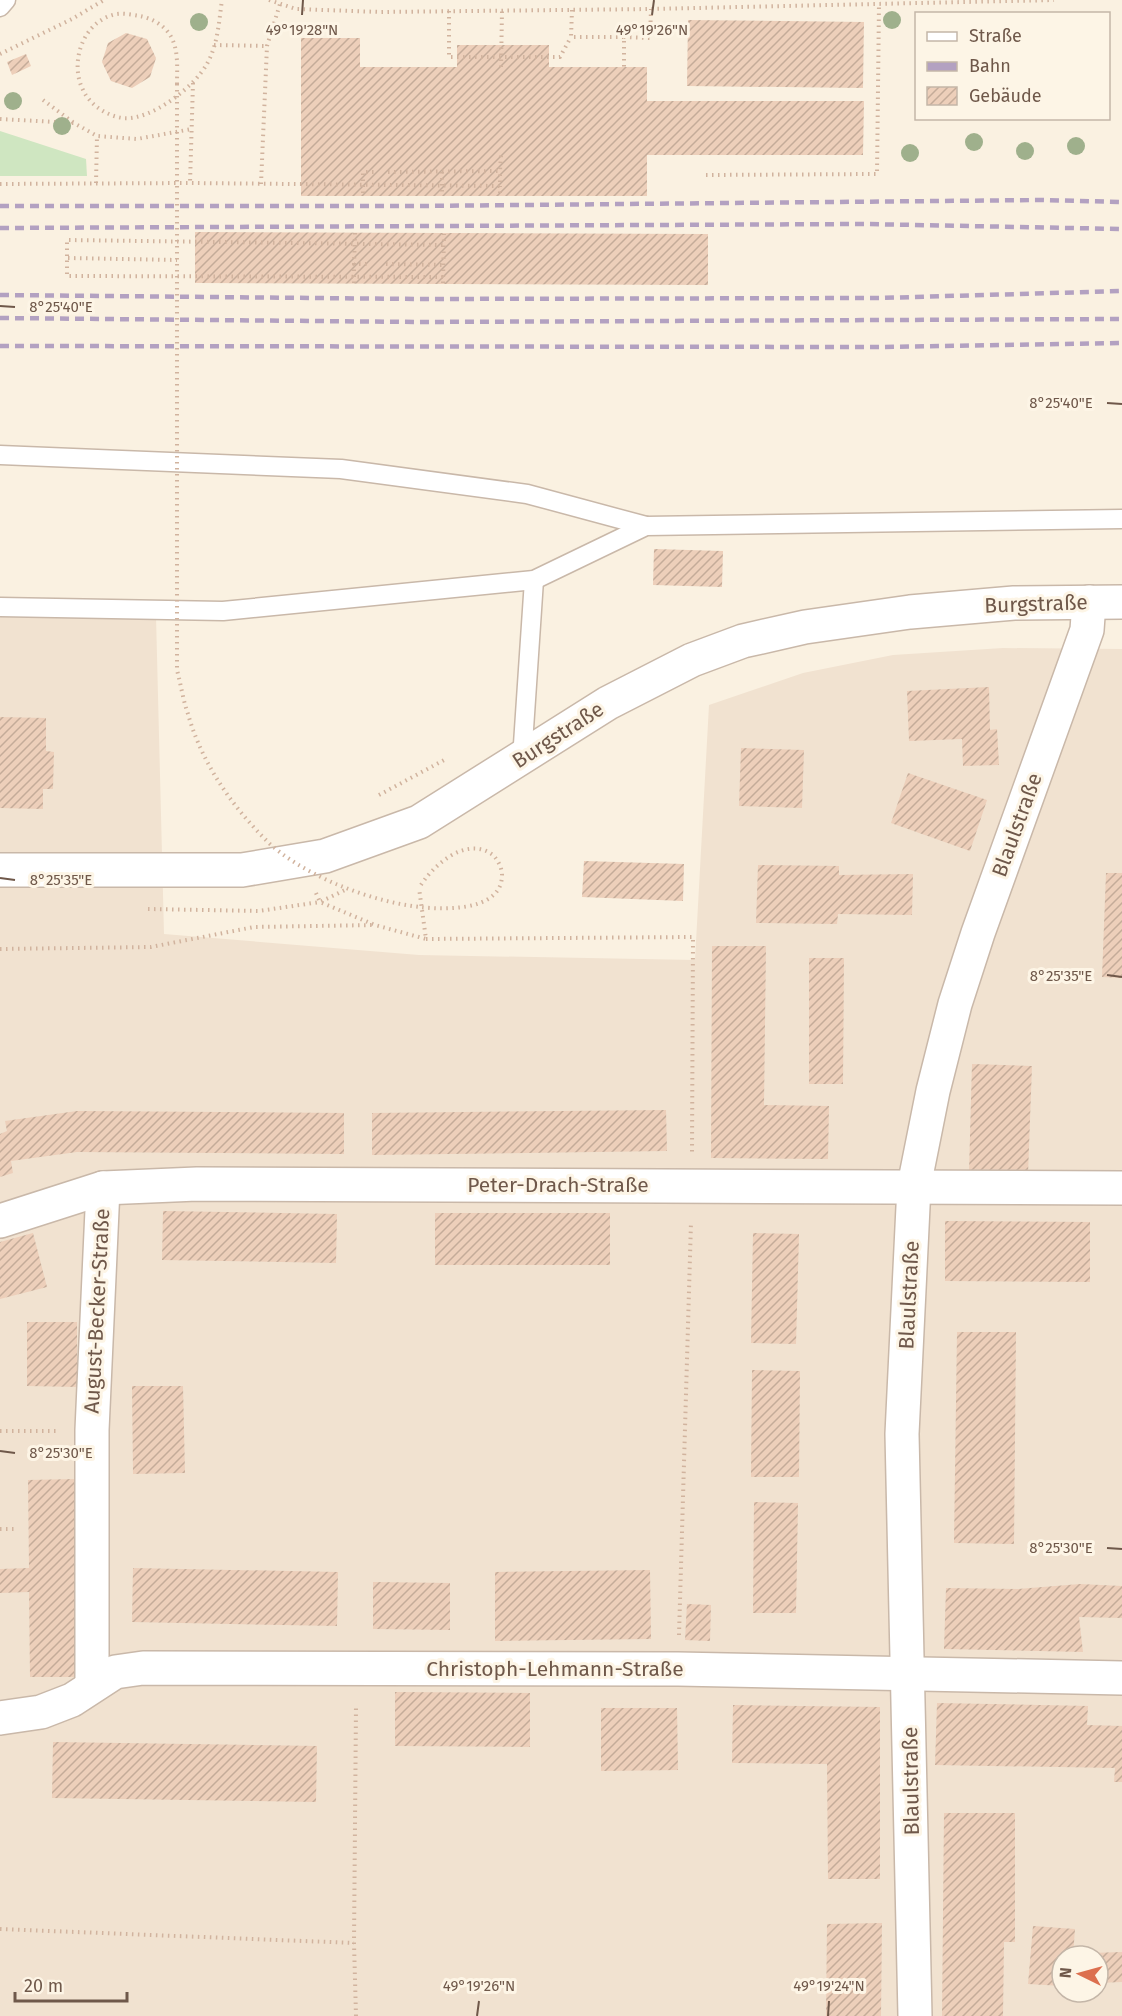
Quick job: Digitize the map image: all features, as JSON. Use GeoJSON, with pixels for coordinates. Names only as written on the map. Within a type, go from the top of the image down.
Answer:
{"type":"FeatureCollection","features":[{"type":"Feature","properties":{"kind":"street","name":"Blaulstraße"},"geometry":{"type":"LineString","coordinates":[[915,2016],[902,1434],[914,1186],[933,1091],[955,1004],[978,933],[1087,630],[1089,602]]}},
{"type":"Feature","properties":{"kind":"street","name":"Burgstraße"},"geometry":{"type":"LineString","coordinates":[[0,870],[243,870],[325,856],[419,822],[608,703],[692,660],[742,641],[805,627],[910,612],[1014,603],[1122,602]]}},
{"type":"Feature","properties":{"kind":"street","name":"Peter-Drach-Straße"},"geometry":{"type":"LineString","coordinates":[[0,1221],[103,1188],[197,1184],[1122,1188]]}},
{"type":"Feature","properties":{"kind":"street","name":"August-Becker-Straße"},"geometry":{"type":"LineString","coordinates":[[92,1686],[92,1430],[103,1188]]}},
{"type":"Feature","properties":{"kind":"street","name":"Christoph-Lehmann-Straße"},"geometry":{"type":"LineString","coordinates":[[0,1718],[41,1712],[72,1700],[115,1672],[143,1668],[678,1669],[1122,1678]]}},
{"type":"Feature","properties":{"kind":"lane"},"geometry":{"type":"LineString","coordinates":[[0,7],[6,0]]}},
{"type":"Feature","properties":{"kind":"lane"},"geometry":{"type":"LineString","coordinates":[[0,455],[341,469],[527,494],[646,526],[1122,519]]}},
{"type":"Feature","properties":{"kind":"lane"},"geometry":{"type":"LineString","coordinates":[[0,607],[224,611],[534,580],[646,526]]}},
{"type":"Feature","properties":{"kind":"lane"},"geometry":{"type":"LineString","coordinates":[[522,759],[534,580]]}},
{"type":"Feature","properties":{"kind":"path"},"geometry":{"type":"LineString","coordinates":[[0,54],[72,19],[104,0]]}},
{"type":"Feature","properties":{"kind":"path"},"geometry":{"type":"LineString","coordinates":[[222,0],[214,45],[208,63],[193,82],[167,102],[156,110],[141,116],[124,118],[109,114],[95,105],[84,93],[78,77],[77,61],[81,45],[89,31],[101,21],[116,14],[147,17],[170,34],[175,48],[177,84],[177,260],[177,670],[188,716],[216,779],[233,802],[270,843],[291,861],[334,883],[381,899],[407,905],[439,907],[479,905],[492,898],[499,890],[503,874],[497,859],[488,851],[475,849],[460,851],[436,865],[426,875],[419,888],[426,939]]}},
{"type":"Feature","properties":{"kind":"path"},"geometry":{"type":"LineString","coordinates":[[269,0],[296,9],[341,11],[651,9],[1054,0]]}},
{"type":"Feature","properties":{"kind":"path"},"geometry":{"type":"LineString","coordinates":[[261,184],[267,46],[280,4]]}},
{"type":"Feature","properties":{"kind":"path"},"geometry":{"type":"LineString","coordinates":[[706,175],[877,174],[879,4]]}},
{"type":"Feature","properties":{"kind":"path"},"geometry":{"type":"LineString","coordinates":[[572,37],[650,38],[651,9]]}},
{"type":"Feature","properties":{"kind":"path"},"geometry":{"type":"LineString","coordinates":[[449,11],[449,57],[560,57],[572,37],[572,10]]}},
{"type":"Feature","properties":{"kind":"path"},"geometry":{"type":"LineString","coordinates":[[501,68],[502,11]]}},
{"type":"Feature","properties":{"kind":"path"},"geometry":{"type":"LineString","coordinates":[[624,37],[624,68]]}},
{"type":"Feature","properties":{"kind":"path"},"geometry":{"type":"LineString","coordinates":[[214,45],[267,46]]}},
{"type":"Feature","properties":{"kind":"path"},"geometry":{"type":"LineString","coordinates":[[190,183],[193,82]]}},
{"type":"Feature","properties":{"kind":"path"},"geometry":{"type":"LineString","coordinates":[[43,100],[74,123],[97,136],[137,139],[192,129]]}},
{"type":"Feature","properties":{"kind":"path"},"geometry":{"type":"LineString","coordinates":[[0,119],[74,123]]}},
{"type":"Feature","properties":{"kind":"path"},"geometry":{"type":"LineString","coordinates":[[96,183],[97,136]]}},
{"type":"Feature","properties":{"kind":"path"},"geometry":{"type":"LineString","coordinates":[[500,193],[501,155]]}},
{"type":"Feature","properties":{"kind":"path"},"geometry":{"type":"LineString","coordinates":[[388,172],[500,171]]}},
{"type":"Feature","properties":{"kind":"path"},"geometry":{"type":"LineString","coordinates":[[363,193],[363,172],[375,172]]}},
{"type":"Feature","properties":{"kind":"path"},"geometry":{"type":"LineString","coordinates":[[442,172],[442,194]]}},
{"type":"Feature","properties":{"kind":"path"},"geometry":{"type":"LineString","coordinates":[[0,184],[500,186]]}},
{"type":"Feature","properties":{"kind":"path"},"geometry":{"type":"LineString","coordinates":[[354,283],[355,233]]}},
{"type":"Feature","properties":{"kind":"path"},"geometry":{"type":"LineString","coordinates":[[443,283],[444,234]]}},
{"type":"Feature","properties":{"kind":"path"},"geometry":{"type":"LineString","coordinates":[[443,277],[67,276],[67,240],[444,245]]}},
{"type":"Feature","properties":{"kind":"path"},"geometry":{"type":"LineString","coordinates":[[68,258],[177,260]]}},
{"type":"Feature","properties":{"kind":"path"},"geometry":{"type":"LineString","coordinates":[[354,264],[370,264]]}},
{"type":"Feature","properties":{"kind":"path"},"geometry":{"type":"LineString","coordinates":[[386,264],[444,265]]}},
{"type":"Feature","properties":{"kind":"path"},"geometry":{"type":"LineString","coordinates":[[320,902],[375,925],[426,939],[693,937],[692,1186],[678,1669]]}},
{"type":"Feature","properties":{"kind":"path"},"geometry":{"type":"LineString","coordinates":[[0,949],[150,947],[255,927],[375,925]]}},
{"type":"Feature","properties":{"kind":"path"},"geometry":{"type":"LineString","coordinates":[[0,1431],[92,1430]]}},
{"type":"Feature","properties":{"kind":"path"},"geometry":{"type":"LineString","coordinates":[[0,1529],[16,1528]]}},
{"type":"Feature","properties":{"kind":"path"},"geometry":{"type":"LineString","coordinates":[[356,2016],[354,1943],[357,1668]]}},
{"type":"Feature","properties":{"kind":"path"},"geometry":{"type":"LineString","coordinates":[[0,1929],[354,1943]]}},
{"type":"Feature","properties":{"kind":"shaded area"},"geometry":{"type":"Polygon","coordinates":[[[0,614],[156,616],[164,934],[419,955],[695,960],[709,705],[803,673],[893,655],[1003,648],[1122,649],[1122,2016],[0,2016],[0,614]]]}},
{"type":"Feature","properties":{"kind":"green space"},"geometry":{"type":"Polygon","coordinates":[[[0,131],[86,159],[87,176],[0,176],[0,131]]]}},
{"type":"Feature","properties":{"kind":"building"},"geometry":{"type":"Polygon","coordinates":[[[688,20],[864,22],[863,88],[687,86],[688,20]]]}},
{"type":"Feature","properties":{"kind":"building"},"geometry":{"type":"Polygon","coordinates":[[[126,33],[147,39],[156,58],[150,77],[132,88],[111,81],[102,62],[108,43],[126,33]]]}},
{"type":"Feature","properties":{"kind":"building"},"geometry":{"type":"Polygon","coordinates":[[[301,38],[360,38],[360,67],[457,67],[457,45],[549,45],[549,67],[647,67],[647,101],[864,101],[863,155],[647,155],[647,196],[301,196],[301,38]]]}},
{"type":"Feature","properties":{"kind":"building"},"geometry":{"type":"Polygon","coordinates":[[[26,54],[31,66],[12,75],[7,62],[26,54]]]}},
{"type":"Feature","properties":{"kind":"building"},"geometry":{"type":"Polygon","coordinates":[[[195,232],[708,234],[708,285],[195,283],[195,232]]]}},
{"type":"Feature","properties":{"kind":"building"},"geometry":{"type":"Polygon","coordinates":[[[654,549],[723,551],[722,587],[653,585],[654,549]]]}},
{"type":"Feature","properties":{"kind":"building"},"geometry":{"type":"Polygon","coordinates":[[[989,687],[990,730],[997,729],[999,765],[963,766],[962,739],[909,741],[907,691],[989,687]]]}},
{"type":"Feature","properties":{"kind":"building"},"geometry":{"type":"Polygon","coordinates":[[[0,717],[46,718],[46,751],[54,752],[53,789],[43,789],[43,809],[0,808],[0,717]]]}},
{"type":"Feature","properties":{"kind":"building"},"geometry":{"type":"Polygon","coordinates":[[[741,748],[804,750],[802,808],[739,806],[741,748]]]}},
{"type":"Feature","properties":{"kind":"building"},"geometry":{"type":"Polygon","coordinates":[[[908,773],[987,800],[970,851],[891,823],[908,773]]]}},
{"type":"Feature","properties":{"kind":"building"},"geometry":{"type":"Polygon","coordinates":[[[584,861],[684,864],[683,901],[582,897],[584,861]]]}},
{"type":"Feature","properties":{"kind":"building"},"geometry":{"type":"Polygon","coordinates":[[[758,865],[839,866],[839,875],[913,874],[912,915],[838,914],[837,924],[756,923],[758,865]]]}},
{"type":"Feature","properties":{"kind":"building"},"geometry":{"type":"Polygon","coordinates":[[[1106,873],[1122,873],[1122,978],[1102,977],[1106,873]]]}},
{"type":"Feature","properties":{"kind":"building"},"geometry":{"type":"Polygon","coordinates":[[[712,946],[766,946],[764,1105],[829,1106],[828,1159],[711,1158],[712,946]]]}},
{"type":"Feature","properties":{"kind":"building"},"geometry":{"type":"Polygon","coordinates":[[[809,958],[844,958],[843,1084],[809,1084],[809,958]]]}},
{"type":"Feature","properties":{"kind":"building"},"geometry":{"type":"Polygon","coordinates":[[[972,1064],[1032,1066],[1028,1174],[969,1172],[972,1064]]]}},
{"type":"Feature","properties":{"kind":"building"},"geometry":{"type":"Polygon","coordinates":[[[666,1110],[667,1151],[372,1155],[372,1113],[666,1110]]]}},
{"type":"Feature","properties":{"kind":"building"},"geometry":{"type":"Polygon","coordinates":[[[77,1111],[344,1113],[344,1154],[77,1152],[11,1161],[13,1173],[0,1177],[0,1134],[7,1131],[5,1121],[77,1111]]]}},
{"type":"Feature","properties":{"kind":"building"},"geometry":{"type":"Polygon","coordinates":[[[163,1211],[337,1214],[336,1263],[162,1260],[163,1211]]]}},
{"type":"Feature","properties":{"kind":"building"},"geometry":{"type":"Polygon","coordinates":[[[435,1213],[610,1213],[610,1265],[435,1265],[435,1213]]]}},
{"type":"Feature","properties":{"kind":"building"},"geometry":{"type":"Polygon","coordinates":[[[945,1221],[1090,1222],[1090,1282],[945,1281],[945,1221]]]}},
{"type":"Feature","properties":{"kind":"building"},"geometry":{"type":"Polygon","coordinates":[[[33,1233],[47,1287],[0,1299],[0,1242],[33,1233]]]}},
{"type":"Feature","properties":{"kind":"building"},"geometry":{"type":"Polygon","coordinates":[[[753,1233],[799,1234],[796,1344],[751,1343],[753,1233]]]}},
{"type":"Feature","properties":{"kind":"building"},"geometry":{"type":"Polygon","coordinates":[[[27,1322],[77,1322],[77,1387],[27,1386],[27,1322]]]}},
{"type":"Feature","properties":{"kind":"building"},"geometry":{"type":"Polygon","coordinates":[[[957,1332],[1016,1332],[1014,1544],[954,1543],[957,1332]]]}},
{"type":"Feature","properties":{"kind":"building"},"geometry":{"type":"Polygon","coordinates":[[[752,1370],[800,1371],[799,1477],[751,1477],[752,1370]]]}},
{"type":"Feature","properties":{"kind":"building"},"geometry":{"type":"Polygon","coordinates":[[[132,1386],[183,1386],[185,1473],[133,1474],[132,1386]]]}},
{"type":"Feature","properties":{"kind":"building"},"geometry":{"type":"Polygon","coordinates":[[[76,1479],[78,1677],[30,1677],[29,1592],[0,1593],[0,1569],[29,1568],[28,1480],[76,1479]]]}},
{"type":"Feature","properties":{"kind":"building"},"geometry":{"type":"Polygon","coordinates":[[[754,1502],[798,1503],[796,1613],[753,1613],[754,1502]]]}},
{"type":"Feature","properties":{"kind":"building"},"geometry":{"type":"Polygon","coordinates":[[[133,1568],[338,1572],[337,1626],[132,1622],[133,1568]]]}},
{"type":"Feature","properties":{"kind":"building"},"geometry":{"type":"Polygon","coordinates":[[[650,1570],[651,1639],[495,1641],[495,1572],[650,1570]]]}},
{"type":"Feature","properties":{"kind":"building"},"geometry":{"type":"Polygon","coordinates":[[[373,1582],[450,1583],[450,1630],[373,1629],[373,1582]]]}},
{"type":"Feature","properties":{"kind":"building"},"geometry":{"type":"Polygon","coordinates":[[[1080,1584],[1122,1586],[1122,1618],[1079,1617],[1083,1652],[944,1649],[946,1588],[1018,1589],[1080,1584]]]}},
{"type":"Feature","properties":{"kind":"building"},"geometry":{"type":"Polygon","coordinates":[[[687,1604],[711,1605],[710,1641],[685,1640],[687,1604]]]}},
{"type":"Feature","properties":{"kind":"building"},"geometry":{"type":"Polygon","coordinates":[[[395,1692],[530,1693],[530,1747],[395,1746],[395,1692]]]}},
{"type":"Feature","properties":{"kind":"building"},"geometry":{"type":"Polygon","coordinates":[[[937,1703],[1088,1706],[1087,1725],[1122,1726],[1122,1782],[1114,1782],[1115,1768],[935,1765],[937,1703]]]}},
{"type":"Feature","properties":{"kind":"building"},"geometry":{"type":"Polygon","coordinates":[[[733,1705],[880,1707],[880,1879],[828,1879],[827,1764],[732,1763],[733,1705]]]}},
{"type":"Feature","properties":{"kind":"building"},"geometry":{"type":"Polygon","coordinates":[[[601,1708],[677,1708],[678,1770],[601,1771],[601,1708]]]}},
{"type":"Feature","properties":{"kind":"building"},"geometry":{"type":"Polygon","coordinates":[[[53,1742],[317,1746],[316,1802],[52,1798],[53,1742]]]}},
{"type":"Feature","properties":{"kind":"building"},"geometry":{"type":"Polygon","coordinates":[[[944,1813],[1015,1813],[1015,1942],[1004,1942],[1003,2016],[942,2016],[944,1813]]]}},
{"type":"Feature","properties":{"kind":"building"},"geometry":{"type":"Polygon","coordinates":[[[882,1923],[881,2016],[826,2016],[827,1924],[882,1923]]]}},
{"type":"Feature","properties":{"kind":"building"},"geometry":{"type":"Polygon","coordinates":[[[1033,1926],[1075,1929],[1074,1944],[1050,1944],[1050,1985],[1028,1984],[1033,1926]]]}},
{"type":"Feature","properties":{"kind":"building"},"geometry":{"type":"Polygon","coordinates":[[[1110,1952],[1122,1952],[1122,1982],[1110,1982],[1110,1952]]]}},
{"type":"Feature","properties":{"kind":"railway"},"geometry":{"type":"LineString","coordinates":[[0,206],[417,206],[1042,200],[1122,202]]}},
{"type":"Feature","properties":{"kind":"railway"},"geometry":{"type":"LineString","coordinates":[[0,228],[864,224],[1122,229]]}},
{"type":"Feature","properties":{"kind":"railway"},"geometry":{"type":"LineString","coordinates":[[0,295],[419,299],[880,298],[1122,291]]}},
{"type":"Feature","properties":{"kind":"railway"},"geometry":{"type":"LineString","coordinates":[[0,318],[419,322],[1122,319]]}},
{"type":"Feature","properties":{"kind":"railway"},"geometry":{"type":"LineString","coordinates":[[0,346],[881,347],[1122,343]]}}]}
